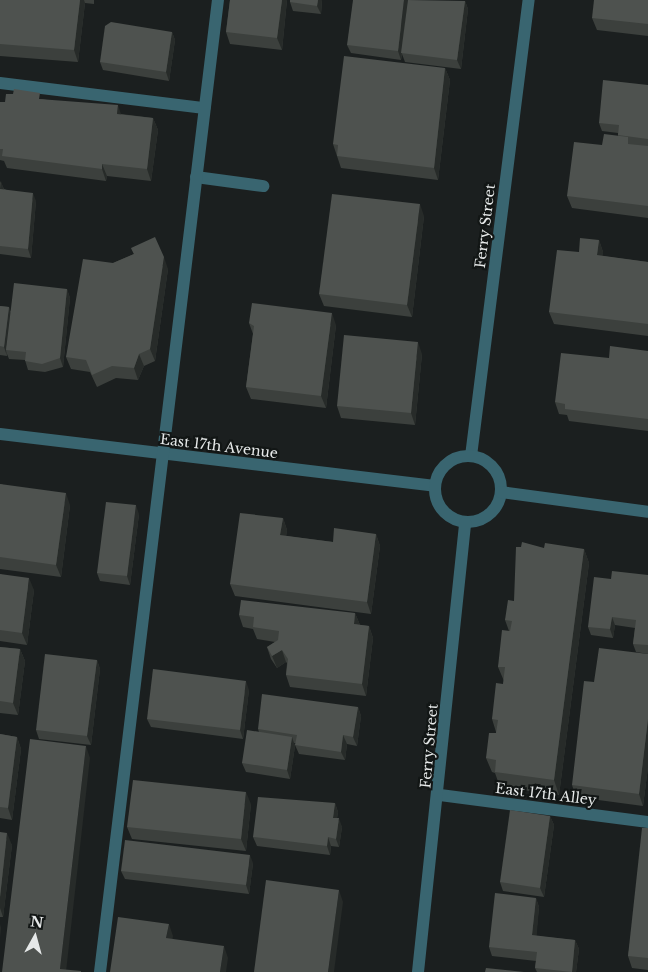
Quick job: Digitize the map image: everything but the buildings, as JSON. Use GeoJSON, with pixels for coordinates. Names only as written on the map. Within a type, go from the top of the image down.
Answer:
{"type":"FeatureCollection","features":[{"type":"Feature","properties":{"kind":"street"},"geometry":{"type":"LineString","coordinates":[[100,972],[218,0]]}},
{"type":"Feature","properties":{"kind":"street","name":"Ferry Street"},"geometry":{"type":"LineString","coordinates":[[471,456],[529,0]]}},
{"type":"Feature","properties":{"kind":"street"},"geometry":{"type":"LineString","coordinates":[[0,83],[204,108]]}},
{"type":"Feature","properties":{"kind":"street"},"geometry":{"type":"LineString","coordinates":[[196,177],[262,186]]}},
{"type":"Feature","properties":{"kind":"street","name":"East 17th Avenue"},"geometry":{"type":"LineString","coordinates":[[0,434],[435,486]]}},
{"type":"Feature","properties":{"kind":"street"},"geometry":{"type":"LineString","coordinates":[[471,456],[494,468],[501,492],[490,514],[465,522],[443,510],[435,486],[447,463],[471,456]]}},
{"type":"Feature","properties":{"kind":"street"},"geometry":{"type":"LineString","coordinates":[[501,492],[648,512]]}},
{"type":"Feature","properties":{"kind":"street","name":"Ferry Street"},"geometry":{"type":"LineString","coordinates":[[418,972],[440,795],[465,522]]}},
{"type":"Feature","properties":{"kind":"street","name":"East 17th Alley"},"geometry":{"type":"LineString","coordinates":[[440,795],[648,822]]}}]}
